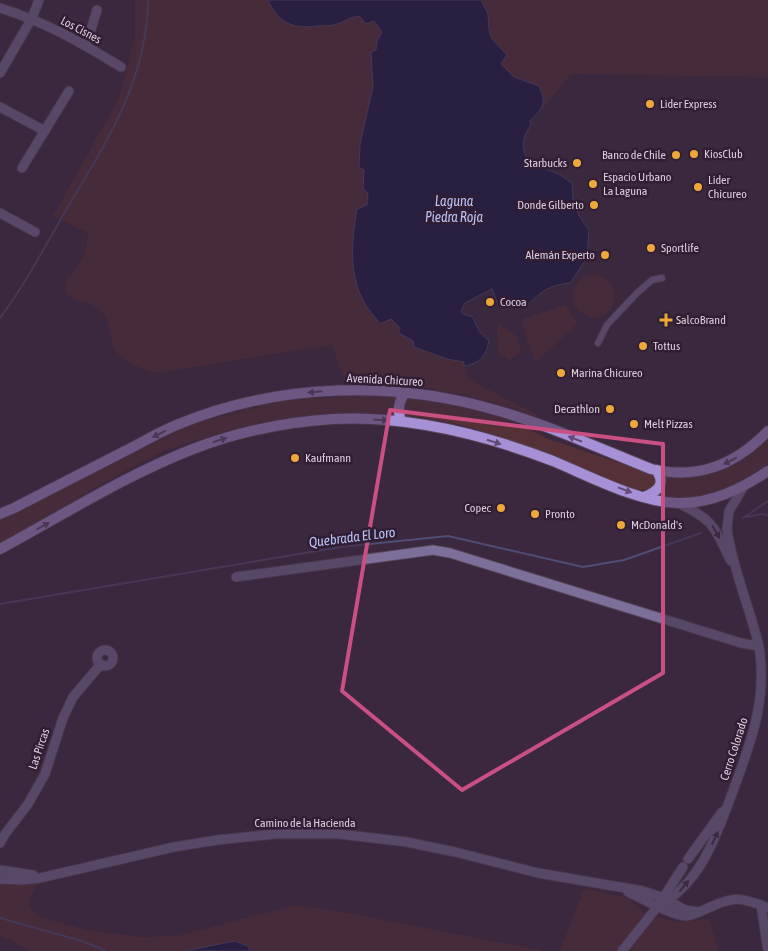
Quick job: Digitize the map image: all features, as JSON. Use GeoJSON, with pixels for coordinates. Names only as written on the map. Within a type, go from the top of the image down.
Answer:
{"type":"FeatureCollection","features":[{"type":"Feature","properties":{"kind":"main road","name":"Avenida Chicureo"},"geometry":{"type":"LineString","coordinates":[[0,514],[178,424],[221,410],[266,399],[311,392],[362,390],[406,392],[455,400],[533,422],[656,470],[688,472],[719,466],[748,450],[768,431]]}},
{"type":"Feature","properties":{"kind":"main road"},"geometry":{"type":"LineString","coordinates":[[401,421],[398,406],[406,392]]}},
{"type":"Feature","properties":{"kind":"main road"},"geometry":{"type":"LineString","coordinates":[[0,549],[138,474],[176,456],[213,442],[261,430],[316,421],[367,419],[401,421],[466,432],[528,452],[644,497],[659,501],[678,503],[714,498],[744,486],[768,471]]}},
{"type":"Feature","properties":{"kind":"main road"},"geometry":{"type":"LineString","coordinates":[[644,497],[655,492],[660,487],[660,478],[656,470]]}},
{"type":"Feature","properties":{"kind":"street"},"geometry":{"type":"LineString","coordinates":[[0,73],[32,18],[40,0]]}},
{"type":"Feature","properties":{"kind":"street","name":"Los Cisnes"},"geometry":{"type":"LineString","coordinates":[[0,8],[32,18],[86,45],[120,67]]}},
{"type":"Feature","properties":{"kind":"street"},"geometry":{"type":"LineString","coordinates":[[86,45],[97,10]]}},
{"type":"Feature","properties":{"kind":"street"},"geometry":{"type":"LineString","coordinates":[[22,168],[69,91]]}},
{"type":"Feature","properties":{"kind":"street"},"geometry":{"type":"LineString","coordinates":[[0,107],[45,131]]}},
{"type":"Feature","properties":{"kind":"street"},"geometry":{"type":"LineString","coordinates":[[0,213],[36,232]]}},
{"type":"Feature","properties":{"kind":"street"},"geometry":{"type":"LineString","coordinates":[[598,342],[607,325],[637,293],[652,280],[662,278]]}},
{"type":"Feature","properties":{"kind":"street","name":"Cerro Colorado"},"geometry":{"type":"LineString","coordinates":[[663,902],[682,890],[715,840],[751,742],[761,698],[759,646],[740,580],[727,524],[730,511],[744,486]]}},
{"type":"Feature","properties":{"kind":"street","name":"Cerro Colorado"},"geometry":{"type":"LineString","coordinates":[[678,503],[697,512],[713,526],[740,580]]}},
{"type":"Feature","properties":{"kind":"street"},"geometry":{"type":"LineString","coordinates":[[236,577],[433,550],[450,552],[741,643],[759,646]]}},
{"type":"Feature","properties":{"kind":"street","name":"Las Pircas"},"geometry":{"type":"LineString","coordinates":[[0,842],[28,804],[45,774],[62,718],[73,697],[101,664]]}},
{"type":"Feature","properties":{"kind":"street","name":"Cerro Colorado"},"geometry":{"type":"LineString","coordinates":[[622,951],[663,902],[688,859],[727,806]]}},
{"type":"Feature","properties":{"kind":"street","name":"Camino de la Hacienda"},"geometry":{"type":"LineString","coordinates":[[0,879],[22,880],[48,876],[198,842],[254,836],[318,833],[407,842],[455,852],[531,872],[643,891],[663,902],[682,916],[736,899],[749,900],[764,907]]}},
{"type":"Feature","properties":{"kind":"street"},"geometry":{"type":"LineString","coordinates":[[688,859],[705,857]]}},
{"type":"Feature","properties":{"kind":"street","name":"Camino de la Hacienda"},"geometry":{"type":"LineString","coordinates":[[0,870],[48,876]]}},
{"type":"Feature","properties":{"kind":"street"},"geometry":{"type":"LineString","coordinates":[[764,907],[768,951]]}},
{"type":"Feature","properties":{"kind":"highlighted area"},"geometry":{"type":"Polygon","coordinates":[[[390,410],[663,444],[663,673],[462,790],[342,691],[390,410]]]}},
{"type":"Feature","properties":{"kind":"shaded area"},"geometry":{"type":"Polygon","coordinates":[[[135,0],[268,0],[282,20],[301,27],[333,25],[347,18],[354,17],[362,17],[374,21],[382,32],[377,41],[373,87],[360,144],[359,167],[364,170],[363,189],[368,193],[367,205],[390,319],[400,327],[399,333],[438,354],[464,362],[467,379],[538,415],[535,420],[523,411],[466,395],[370,379],[344,380],[332,345],[155,373],[136,366],[118,354],[112,343],[108,322],[101,311],[91,304],[72,298],[65,291],[66,280],[79,264],[84,253],[88,233],[53,216],[119,98],[135,38],[135,0]]]}},
{"type":"Feature","properties":{"kind":"shaded area"},"geometry":{"type":"Polygon","coordinates":[[[481,0],[768,0],[768,77],[571,74],[542,109],[544,97],[539,86],[514,77],[501,64],[507,55],[492,39],[489,30],[488,14],[481,0]]]}},
{"type":"Feature","properties":{"kind":"shaded area"},"geometry":{"type":"Polygon","coordinates":[[[594,275],[609,281],[615,296],[609,311],[594,317],[579,311],[573,296],[579,281],[594,275]]]}},
{"type":"Feature","properties":{"kind":"shaded area"},"geometry":{"type":"Polygon","coordinates":[[[566,305],[578,323],[535,363],[521,320],[566,305]]]}},
{"type":"Feature","properties":{"kind":"shaded area"},"geometry":{"type":"Polygon","coordinates":[[[497,323],[516,336],[521,351],[509,361],[498,351],[497,323]]]}},
{"type":"Feature","properties":{"kind":"shaded area"},"geometry":{"type":"Polygon","coordinates":[[[373,395],[433,401],[488,413],[520,425],[548,439],[653,474],[656,480],[654,487],[642,490],[628,487],[508,439],[460,425],[411,416],[356,413],[329,414],[274,420],[221,433],[171,449],[143,461],[105,482],[12,539],[0,544],[0,519],[190,425],[281,401],[373,395]]]}},
{"type":"Feature","properties":{"kind":"shaded area"},"geometry":{"type":"Polygon","coordinates":[[[768,436],[768,463],[743,481],[702,496],[656,496],[665,476],[746,456],[764,442],[768,436]]]}},
{"type":"Feature","properties":{"kind":"shaded area"},"geometry":{"type":"Polygon","coordinates":[[[0,883],[38,884],[30,897],[29,904],[39,917],[91,931],[142,937],[177,936],[293,906],[327,909],[544,951],[30,951],[0,936],[0,883]]]}},
{"type":"Feature","properties":{"kind":"shaded area"},"geometry":{"type":"Polygon","coordinates":[[[584,888],[627,898],[645,913],[677,922],[709,919],[719,951],[560,951],[584,888]]]}},
{"type":"Feature","properties":{"kind":"water","name":"Laguna Piedra Roja"},"geometry":{"type":"Polygon","coordinates":[[[268,0],[481,0],[488,14],[489,30],[492,39],[507,55],[501,64],[514,77],[539,86],[543,102],[541,109],[530,121],[531,125],[526,134],[523,147],[526,157],[530,162],[560,175],[572,184],[573,200],[589,230],[587,258],[570,283],[556,285],[545,290],[526,306],[505,306],[497,302],[492,289],[465,303],[461,311],[463,314],[473,317],[481,333],[489,340],[484,355],[478,361],[464,366],[464,362],[447,359],[414,347],[413,341],[399,333],[399,327],[391,319],[380,324],[364,302],[355,279],[353,244],[355,220],[357,209],[367,205],[368,193],[363,189],[364,170],[359,167],[360,144],[373,87],[371,52],[376,50],[377,41],[382,32],[374,21],[366,24],[359,16],[330,26],[301,27],[282,20],[268,0]]]}},
{"type":"Feature","properties":{"kind":"water"},"geometry":{"type":"Polygon","coordinates":[[[235,941],[248,946],[250,951],[184,951],[235,941]]]}},
{"type":"Feature","properties":{"kind":"waterway"},"geometry":{"type":"LineString","coordinates":[[0,318],[18,292],[96,160],[122,110],[140,58],[146,30],[148,0]]}},
{"type":"Feature","properties":{"kind":"waterway"},"geometry":{"type":"LineString","coordinates":[[743,518],[768,501]]}},
{"type":"Feature","properties":{"kind":"waterway","name":"Quebrada El Loro"},"geometry":{"type":"LineString","coordinates":[[746,517],[762,514],[768,515]]}},
{"type":"Feature","properties":{"kind":"waterway","name":"Quebrada El Loro"},"geometry":{"type":"LineString","coordinates":[[0,604],[341,547],[448,536],[583,567],[624,560],[701,533]]}},
{"type":"Feature","properties":{"kind":"waterway"},"geometry":{"type":"LineString","coordinates":[[0,918],[82,941],[106,951]]}},
{"type":"Feature","properties":{"kind":"place","name":"Lider Express"},"geometry":{"type":"Point","coordinates":[650,104]}},
{"type":"Feature","properties":{"kind":"place","name":"KiosClub"},"geometry":{"type":"Point","coordinates":[694,154]}},
{"type":"Feature","properties":{"kind":"place","name":"Banco de Chile"},"geometry":{"type":"Point","coordinates":[676,155]}},
{"type":"Feature","properties":{"kind":"place","name":"Starbucks"},"geometry":{"type":"Point","coordinates":[577,163]}},
{"type":"Feature","properties":{"kind":"place","name":"Espacio Urbano La Laguna"},"geometry":{"type":"Point","coordinates":[593,184]}},
{"type":"Feature","properties":{"kind":"place","name":"Lider Chicureo"},"geometry":{"type":"Point","coordinates":[698,187]}},
{"type":"Feature","properties":{"kind":"place","name":"Donde Gilberto"},"geometry":{"type":"Point","coordinates":[594,205]}},
{"type":"Feature","properties":{"kind":"place","name":"Sportlife"},"geometry":{"type":"Point","coordinates":[651,248]}},
{"type":"Feature","properties":{"kind":"place","name":"Alemán Experto"},"geometry":{"type":"Point","coordinates":[605,255]}},
{"type":"Feature","properties":{"kind":"place","name":"Cocoa"},"geometry":{"type":"Point","coordinates":[490,302]}},
{"type":"Feature","properties":{"kind":"place","name":"SalcoBrand"},"geometry":{"type":"Point","coordinates":[666,320]}},
{"type":"Feature","properties":{"kind":"place","name":"Tottus"},"geometry":{"type":"Point","coordinates":[643,346]}},
{"type":"Feature","properties":{"kind":"place","name":"Marina Chicureo"},"geometry":{"type":"Point","coordinates":[561,373]}},
{"type":"Feature","properties":{"kind":"place","name":"Decathlon"},"geometry":{"type":"Point","coordinates":[610,409]}},
{"type":"Feature","properties":{"kind":"place","name":"Melt Pizzas"},"geometry":{"type":"Point","coordinates":[634,424]}},
{"type":"Feature","properties":{"kind":"place","name":"Kaufmann"},"geometry":{"type":"Point","coordinates":[295,458]}},
{"type":"Feature","properties":{"kind":"place","name":"Copec"},"geometry":{"type":"Point","coordinates":[501,508]}},
{"type":"Feature","properties":{"kind":"place","name":"Pronto"},"geometry":{"type":"Point","coordinates":[535,514]}},
{"type":"Feature","properties":{"kind":"place","name":"McDonald's"},"geometry":{"type":"Point","coordinates":[621,525]}}]}
